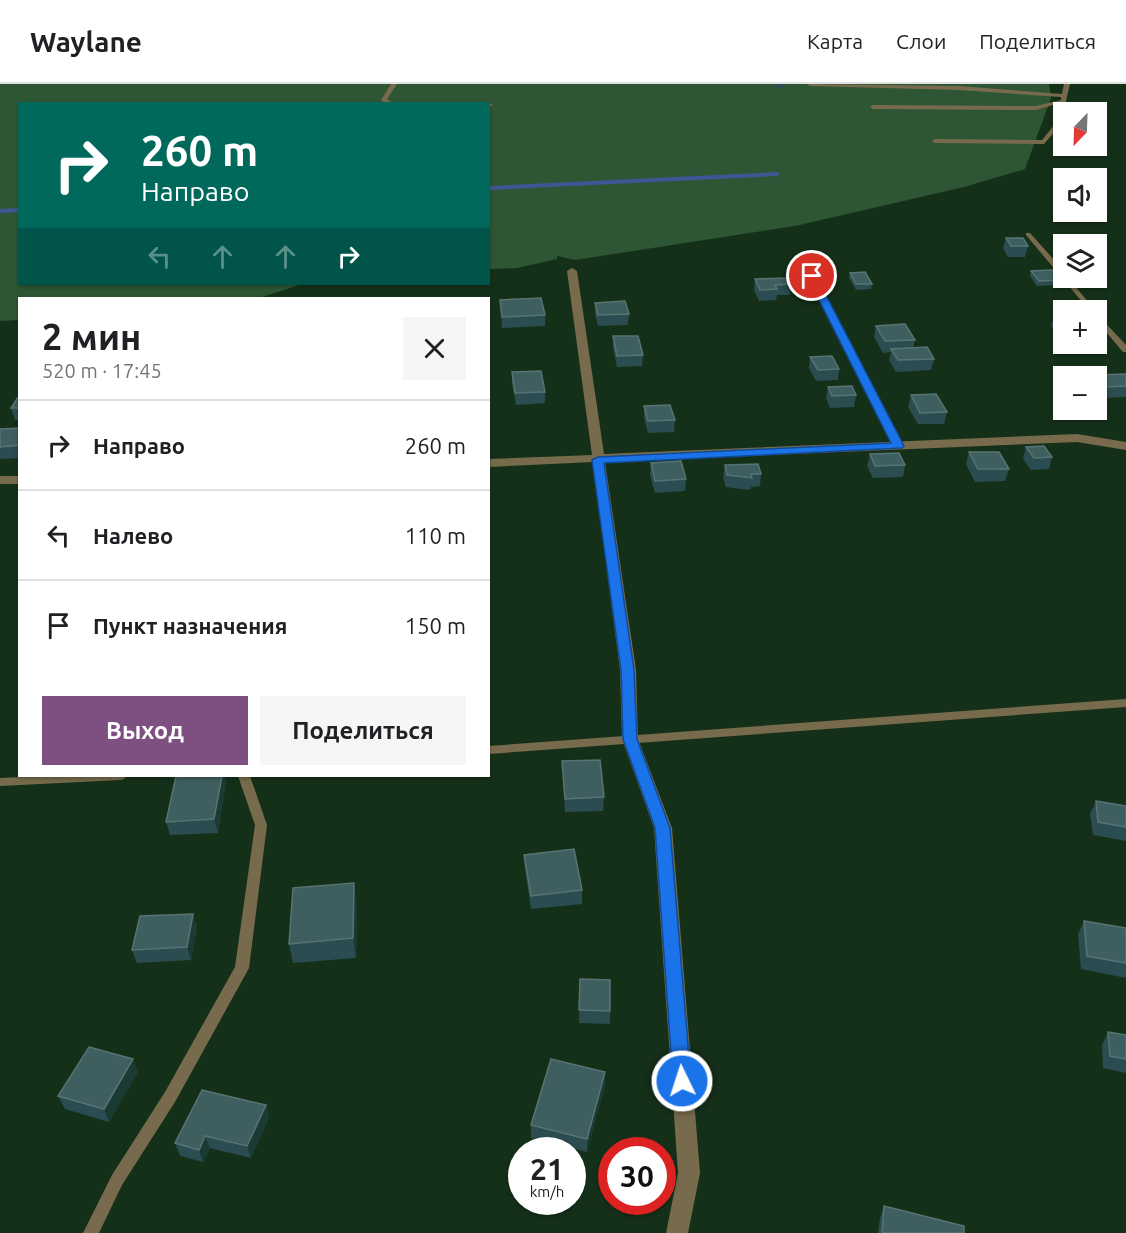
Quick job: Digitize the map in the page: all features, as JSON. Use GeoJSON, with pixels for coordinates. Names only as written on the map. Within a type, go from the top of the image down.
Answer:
{"type":"FeatureCollection","features":[{"type":"Feature","properties":{"kind":"street"},"geometry":{"type":"LineString","coordinates":[[572,271],[627,670],[630,739],[663,828],[689,1173],[677,1233]]}},
{"type":"Feature","properties":{"kind":"street"},"geometry":{"type":"LineString","coordinates":[[490,464],[1077,438],[1126,446]]}},
{"type":"Feature","properties":{"kind":"street"},"geometry":{"type":"LineString","coordinates":[[0,480],[18,480]]}},
{"type":"Feature","properties":{"kind":"lane"},"geometry":{"type":"LineString","coordinates":[[388,102],[384,100],[394,84]]}},
{"type":"Feature","properties":{"kind":"lane"},"geometry":{"type":"LineString","coordinates":[[810,84],[959,88],[1064,99]]}},
{"type":"Feature","properties":{"kind":"lane"},"geometry":{"type":"LineString","coordinates":[[935,141],[1044,142],[1063,118],[1067,84]]}},
{"type":"Feature","properties":{"kind":"lane"},"geometry":{"type":"LineString","coordinates":[[873,108],[1036,108],[1064,99]]}},
{"type":"Feature","properties":{"kind":"lane"},"geometry":{"type":"LineString","coordinates":[[1028,234],[1053,264]]}},
{"type":"Feature","properties":{"kind":"lane"},"geometry":{"type":"LineString","coordinates":[[812,276],[898,446]]}},
{"type":"Feature","properties":{"kind":"lane"},"geometry":{"type":"LineString","coordinates":[[1073,288],[1084,300]]}},
{"type":"Feature","properties":{"kind":"lane"},"geometry":{"type":"LineString","coordinates":[[1107,328],[1126,350]]}},
{"type":"Feature","properties":{"kind":"lane"},"geometry":{"type":"LineString","coordinates":[[490,750],[1126,703]]}},
{"type":"Feature","properties":{"kind":"lane"},"geometry":{"type":"LineString","coordinates":[[0,782],[100,777]]}},
{"type":"Feature","properties":{"kind":"lane"},"geometry":{"type":"LineString","coordinates":[[91,1233],[117,1180],[170,1096],[242,968],[261,825],[244,777]]}},
{"type":"Feature","properties":{"kind":"green space"},"geometry":{"type":"Polygon","coordinates":[[[0,84],[1049,84],[1051,98],[1025,169],[964,187],[795,226],[575,260],[557,256],[557,259],[517,268],[490,269],[490,102],[18,102],[18,285],[299,285],[262,297],[18,297],[18,320],[0,321],[0,84]]]}},
{"type":"Feature","properties":{"kind":"building"},"geometry":{"type":"Polygon","coordinates":[[[1006,238],[1023,238],[1028,246],[1011,246],[1006,238]]]}},
{"type":"Feature","properties":{"kind":"building"},"geometry":{"type":"Polygon","coordinates":[[[1052,270],[1053,280],[1039,281],[1031,271],[1052,270]]]}},
{"type":"Feature","properties":{"kind":"building"},"geometry":{"type":"Polygon","coordinates":[[[865,272],[872,284],[856,284],[850,273],[865,272]]]}},
{"type":"Feature","properties":{"kind":"building"},"geometry":{"type":"Polygon","coordinates":[[[788,278],[791,284],[775,285],[777,289],[760,290],[755,279],[788,278]]]}},
{"type":"Feature","properties":{"kind":"building"},"geometry":{"type":"Polygon","coordinates":[[[541,298],[545,315],[502,317],[500,300],[541,298]]]}},
{"type":"Feature","properties":{"kind":"building"},"geometry":{"type":"Polygon","coordinates":[[[625,301],[629,314],[598,315],[595,303],[625,301]]]}},
{"type":"Feature","properties":{"kind":"building"},"geometry":{"type":"Polygon","coordinates":[[[905,324],[915,340],[885,341],[876,326],[905,324]]]}},
{"type":"Feature","properties":{"kind":"building"},"geometry":{"type":"Polygon","coordinates":[[[613,336],[638,336],[643,355],[617,356],[613,336]]]}},
{"type":"Feature","properties":{"kind":"building"},"geometry":{"type":"Polygon","coordinates":[[[927,347],[934,359],[898,360],[891,349],[927,347]]]}},
{"type":"Feature","properties":{"kind":"building"},"geometry":{"type":"Polygon","coordinates":[[[832,356],[839,369],[818,370],[810,357],[832,356]]]}},
{"type":"Feature","properties":{"kind":"building"},"geometry":{"type":"Polygon","coordinates":[[[541,371],[545,392],[515,393],[512,372],[541,371]]]}},
{"type":"Feature","properties":{"kind":"building"},"geometry":{"type":"Polygon","coordinates":[[[1126,374],[1126,386],[1107,387],[1107,375],[1126,374]]]}},
{"type":"Feature","properties":{"kind":"building"},"geometry":{"type":"Polygon","coordinates":[[[852,386],[856,395],[832,396],[828,387],[852,386]]]}},
{"type":"Feature","properties":{"kind":"building"},"geometry":{"type":"Polygon","coordinates":[[[936,394],[947,412],[920,413],[911,395],[936,394]]]}},
{"type":"Feature","properties":{"kind":"building"},"geometry":{"type":"Polygon","coordinates":[[[18,397],[18,408],[11,408],[18,397]]]}},
{"type":"Feature","properties":{"kind":"building"},"geometry":{"type":"Polygon","coordinates":[[[670,405],[675,420],[648,421],[644,406],[670,405]]]}},
{"type":"Feature","properties":{"kind":"building"},"geometry":{"type":"Polygon","coordinates":[[[18,428],[18,445],[0,447],[0,429],[18,428]]]}},
{"type":"Feature","properties":{"kind":"building"},"geometry":{"type":"Polygon","coordinates":[[[1044,446],[1052,457],[1034,458],[1026,447],[1044,446]]]}},
{"type":"Feature","properties":{"kind":"building"},"geometry":{"type":"Polygon","coordinates":[[[969,452],[999,452],[1009,469],[978,469],[969,452]]]}},
{"type":"Feature","properties":{"kind":"building"},"geometry":{"type":"Polygon","coordinates":[[[899,453],[905,465],[875,466],[870,454],[899,453]]]}},
{"type":"Feature","properties":{"kind":"building"},"geometry":{"type":"Polygon","coordinates":[[[681,461],[686,479],[655,481],[651,463],[681,461]]]}},
{"type":"Feature","properties":{"kind":"building"},"geometry":{"type":"Polygon","coordinates":[[[758,464],[761,474],[751,474],[752,478],[727,475],[725,465],[758,464]]]}},
{"type":"Feature","properties":{"kind":"building"},"geometry":{"type":"Polygon","coordinates":[[[600,760],[604,797],[565,799],[562,761],[600,760]]]}},
{"type":"Feature","properties":{"kind":"building"},"geometry":{"type":"Polygon","coordinates":[[[176,777],[222,777],[214,819],[166,822],[176,777]]]}},
{"type":"Feature","properties":{"kind":"building"},"geometry":{"type":"Polygon","coordinates":[[[1096,801],[1126,806],[1126,827],[1098,822],[1096,801]]]}},
{"type":"Feature","properties":{"kind":"building"},"geometry":{"type":"Polygon","coordinates":[[[574,849],[582,890],[531,896],[524,855],[574,849]]]}},
{"type":"Feature","properties":{"kind":"building"},"geometry":{"type":"Polygon","coordinates":[[[354,883],[353,938],[289,944],[293,888],[354,883]]]}},
{"type":"Feature","properties":{"kind":"building"},"geometry":{"type":"Polygon","coordinates":[[[193,914],[187,947],[132,950],[140,916],[193,914]]]}},
{"type":"Feature","properties":{"kind":"building"},"geometry":{"type":"Polygon","coordinates":[[[1084,921],[1126,928],[1126,963],[1087,956],[1084,921]]]}},
{"type":"Feature","properties":{"kind":"building"},"geometry":{"type":"Polygon","coordinates":[[[580,979],[610,980],[610,1011],[579,1010],[580,979]]]}},
{"type":"Feature","properties":{"kind":"building"},"geometry":{"type":"Polygon","coordinates":[[[1108,1032],[1126,1035],[1126,1059],[1110,1056],[1108,1032]]]}},
{"type":"Feature","properties":{"kind":"building"},"geometry":{"type":"Polygon","coordinates":[[[89,1047],[133,1059],[104,1109],[58,1096],[89,1047]]]}},
{"type":"Feature","properties":{"kind":"building"},"geometry":{"type":"Polygon","coordinates":[[[551,1059],[605,1072],[587,1139],[531,1125],[551,1059]]]}},
{"type":"Feature","properties":{"kind":"building"},"geometry":{"type":"Polygon","coordinates":[[[202,1090],[266,1105],[247,1146],[205,1136],[199,1150],[175,1143],[202,1090]]]}},
{"type":"Feature","properties":{"kind":"building"},"geometry":{"type":"Polygon","coordinates":[[[884,1206],[964,1226],[964,1233],[882,1233],[884,1206]]]}},
{"type":"Feature","properties":{"kind":"waterway"},"geometry":{"type":"LineString","coordinates":[[490,188],[777,174]]}},
{"type":"Feature","properties":{"kind":"waterway"},"geometry":{"type":"LineString","coordinates":[[0,211],[18,210]]}},
{"type":"Feature","properties":{"kind":"route"},"geometry":{"type":"LineString","coordinates":[[682,1081],[663,828],[630,739],[627,670],[598,460],[898,446],[812,276]]}}]}
